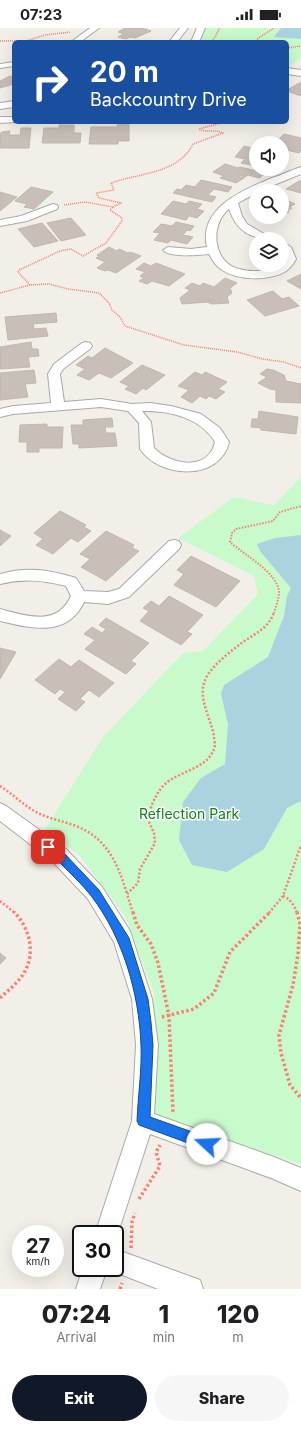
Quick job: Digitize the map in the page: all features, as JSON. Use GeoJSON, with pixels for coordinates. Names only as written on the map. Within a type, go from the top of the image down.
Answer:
{"type":"FeatureCollection","features":[{"type":"Feature","properties":{"kind":"street"},"geometry":{"type":"LineString","coordinates":[[175,40],[184,28]]}},
{"type":"Feature","properties":{"kind":"street"},"geometry":{"type":"LineString","coordinates":[[196,40],[201,28]]}},
{"type":"Feature","properties":{"kind":"street"},"geometry":{"type":"LineString","coordinates":[[78,40],[92,30]]}},
{"type":"Feature","properties":{"kind":"street"},"geometry":{"type":"LineString","coordinates":[[0,66],[12,64]]}},
{"type":"Feature","properties":{"kind":"street"},"geometry":{"type":"LineString","coordinates":[[289,71],[301,73]]}},
{"type":"Feature","properties":{"kind":"street"},"geometry":{"type":"LineString","coordinates":[[0,106],[12,104]]}},
{"type":"Feature","properties":{"kind":"street"},"geometry":{"type":"LineString","coordinates":[[0,120],[12,120]]}},
{"type":"Feature","properties":{"kind":"street"},"geometry":{"type":"LineString","coordinates":[[273,272],[254,275],[238,272],[222,266],[213,250],[212,225],[222,210],[242,196],[301,170]]}},
{"type":"Feature","properties":{"kind":"street"},"geometry":{"type":"LineString","coordinates":[[234,202],[234,214],[244,226],[252,232]]}},
{"type":"Feature","properties":{"kind":"street"},"geometry":{"type":"LineString","coordinates":[[0,223],[23,219],[53,207]]}},
{"type":"Feature","properties":{"kind":"street"},"geometry":{"type":"LineString","coordinates":[[168,250],[190,252],[213,250]]}},
{"type":"Feature","properties":{"kind":"street"},"geometry":{"type":"LineString","coordinates":[[58,406],[54,374],[58,367],[86,346]]}},
{"type":"Feature","properties":{"kind":"street"},"geometry":{"type":"LineString","coordinates":[[0,413],[58,406],[101,403],[132,408],[150,407],[171,410],[196,417],[215,431],[222,442],[218,454],[205,465],[189,467],[174,466],[158,459],[147,449],[145,422],[132,408]]}},
{"type":"Feature","properties":{"kind":"street"},"geometry":{"type":"LineString","coordinates":[[79,596],[108,598],[124,593],[174,545]]}},
{"type":"Feature","properties":{"kind":"street"},"geometry":{"type":"LineString","coordinates":[[0,579],[11,575],[34,573],[71,582],[79,596],[76,606],[60,620],[35,623],[0,615]]}},
{"type":"Feature","properties":{"kind":"street"},"geometry":{"type":"LineString","coordinates":[[0,811],[59,855],[95,893],[123,938],[142,999],[147,1045],[143,1121],[110,1225]]}},
{"type":"Feature","properties":{"kind":"street"},"geometry":{"type":"LineString","coordinates":[[143,1121],[274,1168],[301,1180]]}},
{"type":"Feature","properties":{"kind":"street"},"geometry":{"type":"LineString","coordinates":[[124,1264],[191,1289]]}},
{"type":"Feature","properties":{"kind":"street"},"geometry":{"type":"LineString","coordinates":[[88,1289],[93,1277]]}},
{"type":"Feature","properties":{"kind":"path"},"geometry":{"type":"LineString","coordinates":[[213,40],[220,28]]}},
{"type":"Feature","properties":{"kind":"path"},"geometry":{"type":"LineString","coordinates":[[258,40],[257,38],[262,34],[274,28]]}},
{"type":"Feature","properties":{"kind":"path"},"geometry":{"type":"LineString","coordinates":[[30,40],[56,33],[92,30]]}},
{"type":"Feature","properties":{"kind":"path"},"geometry":{"type":"LineString","coordinates":[[0,41],[12,41]]}},
{"type":"Feature","properties":{"kind":"path"},"geometry":{"type":"LineString","coordinates":[[289,48],[301,46]]}},
{"type":"Feature","properties":{"kind":"path"},"geometry":{"type":"LineString","coordinates":[[53,207],[80,202],[113,207],[121,203],[99,198],[96,193],[114,190],[111,183],[119,180],[152,174],[178,161],[188,154],[193,144],[223,133],[217,130],[202,131],[199,129],[218,124]]}},
{"type":"Feature","properties":{"kind":"path"},"geometry":{"type":"LineString","coordinates":[[30,285],[18,272],[23,267],[60,251],[71,249],[83,256],[106,243],[122,221],[122,218],[110,210],[113,207]]}},
{"type":"Feature","properties":{"kind":"path"},"geometry":{"type":"LineString","coordinates":[[0,293],[30,285],[49,284],[68,289],[99,293],[109,303],[112,310],[120,317],[125,326],[184,345],[249,354],[262,359],[284,362],[301,368]]}},
{"type":"Feature","properties":{"kind":"path"},"geometry":{"type":"LineString","coordinates":[[127,894],[138,883],[140,869],[155,843],[154,833],[148,820],[154,799],[165,784],[208,760],[215,745],[212,726],[204,705],[202,686],[209,673],[225,656],[243,642],[264,629],[272,619],[279,591],[273,578],[261,565],[242,554],[230,542],[232,533],[236,530],[273,521],[280,512],[301,506]]}},
{"type":"Feature","properties":{"kind":"path"},"geometry":{"type":"LineString","coordinates":[[0,786],[38,813],[87,830],[104,843],[115,857],[137,925],[151,944],[158,963],[169,1016],[171,1084],[174,1108],[172,1118],[156,1152],[160,1166],[138,1200]]}},
{"type":"Feature","properties":{"kind":"path"},"geometry":{"type":"LineString","coordinates":[[145,1022],[194,1009],[214,993],[230,952],[264,919],[283,896],[301,846]]}},
{"type":"Feature","properties":{"kind":"path"},"geometry":{"type":"LineString","coordinates":[[283,896],[287,897],[296,909],[300,924],[298,954],[294,977],[279,1035],[281,1053],[290,1085],[301,1098]]}},
{"type":"Feature","properties":{"kind":"path"},"geometry":{"type":"LineString","coordinates":[[0,901],[19,916],[28,929],[31,942],[29,958],[23,974],[0,998]]}},
{"type":"Feature","properties":{"kind":"path"},"geometry":{"type":"LineString","coordinates":[[124,1258],[131,1250],[132,1222],[136,1207]]}},
{"type":"Feature","properties":{"kind":"green space"},"geometry":{"type":"Polygon","coordinates":[[[204,28],[301,28],[301,58],[289,67],[289,40],[200,40],[204,28]]]}},
{"type":"Feature","properties":{"kind":"green space","name":"Reflection Park"},"geometry":{"type":"Polygon","coordinates":[[[301,477],[301,1164],[149,1115],[154,993],[125,916],[79,855],[45,829],[103,737],[183,653],[203,651],[258,594],[254,576],[178,538],[234,497],[274,505],[301,477]]]}},
{"type":"Feature","properties":{"kind":"water"},"geometry":{"type":"Polygon","coordinates":[[[281,28],[301,28],[301,39],[274,37],[281,28]]]}},
{"type":"Feature","properties":{"kind":"water"},"geometry":{"type":"Polygon","coordinates":[[[301,535],[301,801],[287,808],[264,849],[227,872],[192,865],[179,840],[183,802],[201,778],[225,764],[228,724],[221,694],[224,685],[268,657],[284,616],[287,596],[291,588],[260,551],[257,544],[275,538],[301,535]]]}},
{"type":"Feature","properties":{"kind":"building"},"geometry":{"type":"Polygon","coordinates":[[[125,28],[142,28],[151,31],[135,38],[130,37],[126,39],[118,37],[124,34],[118,32],[125,28]]]}},
{"type":"Feature","properties":{"kind":"building"},"geometry":{"type":"Polygon","coordinates":[[[12,76],[12,85],[0,88],[0,81],[12,76]]]}},
{"type":"Feature","properties":{"kind":"building"},"geometry":{"type":"Polygon","coordinates":[[[301,82],[301,96],[289,92],[289,89],[301,82]]]}},
{"type":"Feature","properties":{"kind":"building"},"geometry":{"type":"Polygon","coordinates":[[[118,124],[129,124],[129,141],[118,141],[118,144],[89,144],[91,127],[117,127],[118,124]]]}},
{"type":"Feature","properties":{"kind":"building"},"geometry":{"type":"Polygon","coordinates":[[[59,125],[74,125],[74,133],[81,133],[80,143],[42,143],[44,128],[59,128],[59,125]]]}},
{"type":"Feature","properties":{"kind":"building"},"geometry":{"type":"Polygon","coordinates":[[[21,128],[31,128],[29,148],[0,148],[0,133],[10,131],[9,135],[20,135],[21,128]]]}},
{"type":"Feature","properties":{"kind":"building"},"geometry":{"type":"Polygon","coordinates":[[[284,134],[301,138],[301,150],[299,153],[289,151],[289,136],[282,136],[284,134]]]}},
{"type":"Feature","properties":{"kind":"building"},"geometry":{"type":"Polygon","coordinates":[[[244,146],[249,147],[249,165],[241,163],[245,159],[235,157],[244,146]]]}},
{"type":"Feature","properties":{"kind":"building"},"geometry":{"type":"Polygon","coordinates":[[[225,164],[238,168],[249,169],[249,175],[245,177],[239,175],[237,176],[244,178],[236,183],[220,178],[224,176],[213,172],[225,164]]]}},
{"type":"Feature","properties":{"kind":"building"},"geometry":{"type":"Polygon","coordinates":[[[252,176],[262,176],[259,178],[252,176]]]}},
{"type":"Feature","properties":{"kind":"building"},"geometry":{"type":"Polygon","coordinates":[[[201,180],[232,187],[228,192],[214,189],[208,195],[216,197],[212,202],[173,193],[177,189],[181,190],[186,185],[195,187],[201,180]]]}},
{"type":"Feature","properties":{"kind":"building"},"geometry":{"type":"Polygon","coordinates":[[[301,181],[301,193],[289,190],[289,187],[301,181]]]}},
{"type":"Feature","properties":{"kind":"building"},"geometry":{"type":"Polygon","coordinates":[[[31,187],[53,192],[34,209],[24,207],[27,204],[15,201],[31,187]]]}},
{"type":"Feature","properties":{"kind":"building"},"geometry":{"type":"Polygon","coordinates":[[[0,192],[17,197],[0,211],[0,192]]]}},
{"type":"Feature","properties":{"kind":"building"},"geometry":{"type":"Polygon","coordinates":[[[173,201],[186,204],[189,201],[202,204],[197,209],[204,211],[197,218],[189,216],[186,220],[161,214],[173,201]]]}},
{"type":"Feature","properties":{"kind":"building"},"geometry":{"type":"Polygon","coordinates":[[[289,201],[295,204],[289,207],[289,201]]]}},
{"type":"Feature","properties":{"kind":"building"},"geometry":{"type":"Polygon","coordinates":[[[71,218],[86,235],[61,241],[47,223],[71,218]]]}},
{"type":"Feature","properties":{"kind":"building"},"geometry":{"type":"Polygon","coordinates":[[[176,222],[194,226],[190,231],[187,230],[183,235],[193,237],[187,244],[171,240],[168,243],[154,240],[160,233],[153,232],[161,224],[172,226],[176,222]]]}},
{"type":"Feature","properties":{"kind":"building"},"geometry":{"type":"Polygon","coordinates":[[[42,223],[58,241],[34,247],[18,229],[42,223]]]}},
{"type":"Feature","properties":{"kind":"building"},"geometry":{"type":"Polygon","coordinates":[[[109,247],[117,251],[119,249],[141,256],[116,273],[97,268],[105,262],[96,258],[100,256],[97,255],[109,247]]]}},
{"type":"Feature","properties":{"kind":"building"},"geometry":{"type":"Polygon","coordinates":[[[144,263],[151,266],[156,263],[185,274],[169,286],[152,281],[147,284],[139,281],[144,278],[140,276],[145,272],[136,269],[144,263]]]}},
{"type":"Feature","properties":{"kind":"building"},"geometry":{"type":"Polygon","coordinates":[[[301,274],[301,289],[287,281],[301,274]]]}},
{"type":"Feature","properties":{"kind":"building"},"geometry":{"type":"Polygon","coordinates":[[[225,278],[237,283],[230,288],[232,293],[227,297],[229,303],[212,304],[207,302],[182,304],[180,298],[190,290],[185,288],[192,283],[200,286],[203,283],[214,287],[225,278]]]}},
{"type":"Feature","properties":{"kind":"building"},"geometry":{"type":"Polygon","coordinates":[[[273,291],[282,299],[289,297],[299,306],[265,316],[247,300],[273,291]]]}},
{"type":"Feature","properties":{"kind":"building"},"geometry":{"type":"Polygon","coordinates":[[[56,313],[57,322],[33,324],[34,329],[46,328],[48,336],[8,340],[5,317],[56,313]]]}},
{"type":"Feature","properties":{"kind":"building"},"geometry":{"type":"Polygon","coordinates":[[[31,342],[32,349],[38,349],[39,356],[28,357],[30,367],[0,369],[0,347],[31,342]]]}},
{"type":"Feature","properties":{"kind":"building"},"geometry":{"type":"Polygon","coordinates":[[[105,348],[133,363],[111,378],[99,373],[89,380],[77,375],[85,369],[76,365],[88,356],[92,358],[105,348]]]}},
{"type":"Feature","properties":{"kind":"building"},"geometry":{"type":"Polygon","coordinates":[[[142,365],[165,375],[146,390],[143,388],[136,394],[125,389],[129,386],[120,382],[142,365]]]}},
{"type":"Feature","properties":{"kind":"building"},"geometry":{"type":"Polygon","coordinates":[[[267,369],[284,375],[286,381],[301,384],[301,403],[276,402],[276,390],[270,389],[258,383],[267,377],[260,374],[267,369]]]}},
{"type":"Feature","properties":{"kind":"building"},"geometry":{"type":"Polygon","coordinates":[[[34,370],[36,383],[25,384],[28,397],[0,400],[0,373],[34,370]]]}},
{"type":"Feature","properties":{"kind":"building"},"geometry":{"type":"Polygon","coordinates":[[[195,372],[202,375],[205,372],[227,382],[218,389],[225,392],[216,399],[209,396],[206,399],[200,396],[192,403],[181,397],[189,390],[178,386],[195,372]]]}},
{"type":"Feature","properties":{"kind":"building"},"geometry":{"type":"Polygon","coordinates":[[[259,411],[298,417],[296,434],[261,430],[261,428],[251,427],[252,419],[258,419],[259,411]]]}},
{"type":"Feature","properties":{"kind":"building"},"geometry":{"type":"Polygon","coordinates":[[[112,418],[113,427],[105,427],[106,433],[115,433],[117,446],[79,448],[79,444],[73,444],[71,425],[83,425],[83,420],[112,418]]]}},
{"type":"Feature","properties":{"kind":"building"},"geometry":{"type":"Polygon","coordinates":[[[47,424],[47,427],[63,427],[62,448],[39,448],[39,452],[27,452],[27,442],[19,442],[20,425],[47,424]]]}},
{"type":"Feature","properties":{"kind":"building"},"geometry":{"type":"Polygon","coordinates":[[[60,511],[86,525],[84,527],[91,531],[78,542],[71,538],[53,554],[36,545],[43,539],[34,533],[60,511]]]}},
{"type":"Feature","properties":{"kind":"building"},"geometry":{"type":"Polygon","coordinates":[[[0,530],[11,536],[0,546],[0,530]]]}},
{"type":"Feature","properties":{"kind":"building"},"geometry":{"type":"Polygon","coordinates":[[[106,531],[134,545],[132,548],[139,551],[106,581],[81,567],[90,559],[80,554],[106,531]]]}},
{"type":"Feature","properties":{"kind":"building"},"geometry":{"type":"Polygon","coordinates":[[[191,556],[240,581],[216,607],[174,585],[184,574],[177,570],[191,556]]]}},
{"type":"Feature","properties":{"kind":"building"},"geometry":{"type":"Polygon","coordinates":[[[169,596],[203,615],[187,632],[192,634],[181,645],[140,621],[149,611],[143,608],[151,601],[159,606],[169,596]]]}},
{"type":"Feature","properties":{"kind":"building"},"geometry":{"type":"Polygon","coordinates":[[[106,618],[149,643],[131,661],[136,664],[126,674],[85,649],[95,640],[84,634],[92,627],[102,633],[106,629],[99,625],[106,618]]]}},
{"type":"Feature","properties":{"kind":"building"},"geometry":{"type":"Polygon","coordinates":[[[0,648],[16,652],[0,679],[0,648]]]}},
{"type":"Feature","properties":{"kind":"building"},"geometry":{"type":"Polygon","coordinates":[[[59,659],[71,667],[79,660],[114,683],[99,697],[89,690],[80,699],[85,702],[76,711],[58,699],[65,692],[60,689],[55,694],[35,680],[59,659]]]}},
{"type":"Feature","properties":{"kind":"building"},"geometry":{"type":"Polygon","coordinates":[[[0,953],[6,958],[0,964],[0,953]]]}},
{"type":"Feature","properties":{"kind":"route"},"geometry":{"type":"LineString","coordinates":[[48,847],[59,855],[95,893],[123,938],[142,999],[145,1022],[147,1045],[143,1121],[207,1144]]}}]}
